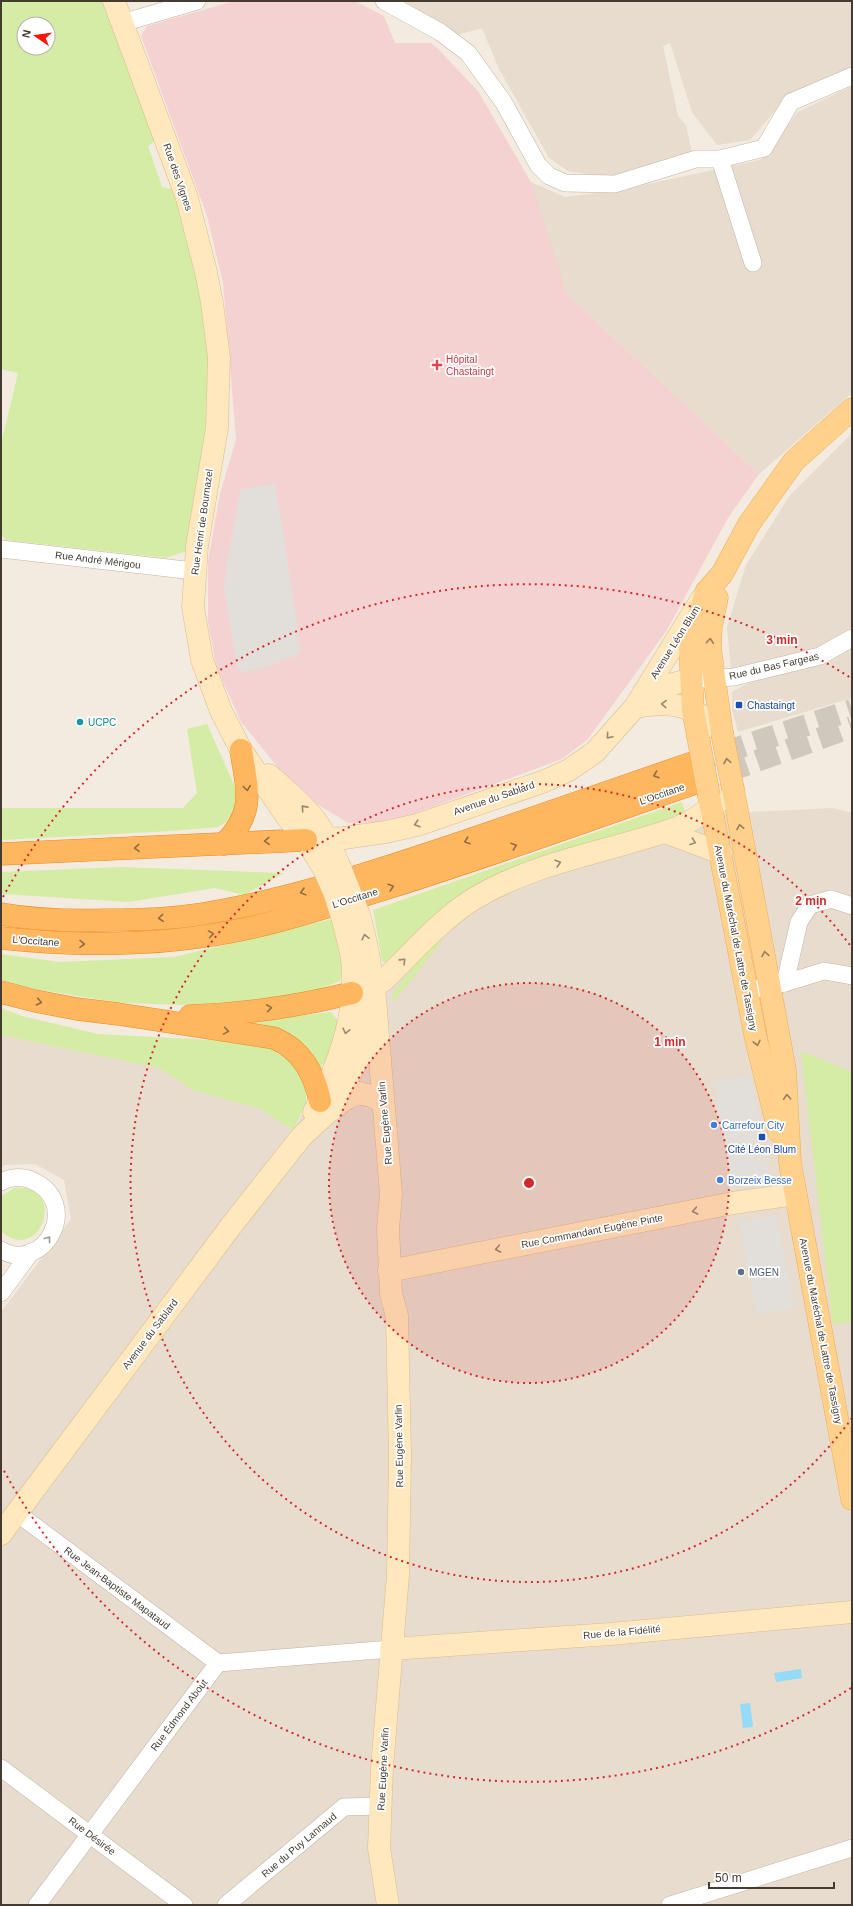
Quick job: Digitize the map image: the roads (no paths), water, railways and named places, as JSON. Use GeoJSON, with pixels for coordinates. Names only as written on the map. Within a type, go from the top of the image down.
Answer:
{"type":"FeatureCollection","features":[{"type":"Feature","properties":{"kind":"highway"},"geometry":{"type":"LineString","coordinates":[[224,844],[234,834],[245,815],[247,804],[248,798],[241,750]]}},
{"type":"Feature","properties":{"kind":"highway","name":"L'Occitane"},"geometry":{"type":"LineString","coordinates":[[1,914],[20,917],[84,921],[144,920],[200,914],[263,902],[310,890],[413,859],[702,787]]}},
{"type":"Feature","properties":{"kind":"highway","name":"L'Occitane"},"geometry":{"type":"LineString","coordinates":[[1,938],[78,944],[127,943],[182,938],[248,928],[313,912],[702,787]]}},
{"type":"Feature","properties":{"kind":"highway"},"geometry":{"type":"LineString","coordinates":[[1,854],[317,840]]}},
{"type":"Feature","properties":{"kind":"highway"},"geometry":{"type":"LineString","coordinates":[[1,992],[49,1004],[274,1038],[287,1043],[298,1053],[308,1066],[323,1107]]}},
{"type":"Feature","properties":{"kind":"highway"},"geometry":{"type":"LineString","coordinates":[[118,1014],[166,1016],[238,1013],[326,999],[352,993]]}},
{"type":"Feature","properties":{"kind":"main road","name":"Avenue du Maréchal de Lattre de Tassigny"},"geometry":{"type":"LineString","coordinates":[[790,1164],[778,1128],[756,1039],[721,853],[702,787],[699,742],[691,679],[690,649],[706,592],[722,574],[749,524],[794,461],[852,410]]}},
{"type":"Feature","properties":{"kind":"main road","name":"Avenue du Maréchal de Lattre de Tassigny"},"geometry":{"type":"LineString","coordinates":[[722,574],[712,627],[710,648],[713,680],[733,789],[778,984],[785,1070],[790,1164],[852,1499]]}},
{"type":"Feature","properties":{"kind":"street","name":"Rue des Vignes"},"geometry":{"type":"LineString","coordinates":[[114,1],[187,198],[211,295],[219,358]]}},
{"type":"Feature","properties":{"kind":"street"},"geometry":{"type":"LineString","coordinates":[[122,23],[197,1]]}},
{"type":"Feature","properties":{"kind":"street"},"geometry":{"type":"LineString","coordinates":[[384,1],[440,32],[468,53],[504,103],[538,165],[549,176],[565,183],[615,184],[696,159],[720,159],[764,148],[791,102],[852,76]]}},
{"type":"Feature","properties":{"kind":"street"},"geometry":{"type":"LineString","coordinates":[[720,159],[753,263]]}},
{"type":"Feature","properties":{"kind":"street","name":"Rue Henri de Bournazel"},"geometry":{"type":"LineString","coordinates":[[219,358],[217,428],[203,507],[194,571],[193,606],[202,660],[221,711],[241,750],[287,816],[317,840]]}},
{"type":"Feature","properties":{"kind":"street","name":"Rue André Mérigou"},"geometry":{"type":"LineString","coordinates":[[1,549],[194,571]]}},
{"type":"Feature","properties":{"kind":"street","name":"Avenue Léon Blum"},"geometry":{"type":"LineString","coordinates":[[639,700],[706,592]]}},
{"type":"Feature","properties":{"kind":"street","name":"Rue du Bas Fargeas"},"geometry":{"type":"LineString","coordinates":[[691,679],[713,680],[734,677],[820,656],[852,638]]}},
{"type":"Feature","properties":{"kind":"street","name":"Avenue Léon Blum"},"geometry":{"type":"LineString","coordinates":[[639,700],[691,679]]}},
{"type":"Feature","properties":{"kind":"street"},"geometry":{"type":"LineString","coordinates":[[639,700],[678,705],[694,710],[709,720],[722,733]]}},
{"type":"Feature","properties":{"kind":"street","name":"Avenue du Sablard"},"geometry":{"type":"LineString","coordinates":[[1,1534],[236,1220],[354,1068],[366,1040],[372,1014],[374,986],[370,960],[351,918],[332,867],[317,840],[386,832],[417,825],[545,781],[569,770],[595,752],[639,700]]}},
{"type":"Feature","properties":{"kind":"street"},"geometry":{"type":"LineString","coordinates":[[352,993],[374,986],[384,980],[450,915],[499,885],[546,866],[666,832],[692,820],[702,787],[733,789]]}},
{"type":"Feature","properties":{"kind":"street"},"geometry":{"type":"LineString","coordinates":[[666,832],[721,853]]}},
{"type":"Feature","properties":{"kind":"street"},"geometry":{"type":"LineString","coordinates":[[778,984],[799,922],[810,905],[830,899],[852,906]]}},
{"type":"Feature","properties":{"kind":"street","name":"Avenue du Sablard"},"geometry":{"type":"LineString","coordinates":[[323,1107],[342,1050],[349,1017],[352,993],[351,918]]}},
{"type":"Feature","properties":{"kind":"street"},"geometry":{"type":"LineString","coordinates":[[746,991],[824,971],[852,976]]}},
{"type":"Feature","properties":{"kind":"street","name":"Rue Eugène Varlin"},"geometry":{"type":"LineString","coordinates":[[374,986],[382,1102],[391,1194],[391,1209],[388,1228],[389,1271],[391,1294],[397,1316],[400,1457],[398,1575],[391,1649],[380,1806],[379,1848],[388,1905]]}},
{"type":"Feature","properties":{"kind":"street","name":"Avenue du Sablard"},"geometry":{"type":"LineString","coordinates":[[323,1107],[359,1093],[372,1096],[382,1102]]}},
{"type":"Feature","properties":{"kind":"street"},"geometry":{"type":"LineString","coordinates":[[1,1182],[16,1177],[28,1178],[44,1188],[55,1202],[57,1214],[55,1226],[50,1238],[42,1247],[31,1252],[18,1254],[1,1250]]}},
{"type":"Feature","properties":{"kind":"street","name":"Rue Commandant Eugène Pinte"},"geometry":{"type":"LineString","coordinates":[[389,1271],[754,1200],[795,1194]]}},
{"type":"Feature","properties":{"kind":"street"},"geometry":{"type":"LineString","coordinates":[[1,1293],[31,1252]]}},
{"type":"Feature","properties":{"kind":"street","name":"Rue Jean-Baptiste Mapataud"},"geometry":{"type":"LineString","coordinates":[[17,1513],[218,1663]]}},
{"type":"Feature","properties":{"kind":"street","name":"Rue de la Fidélité"},"geometry":{"type":"LineString","coordinates":[[391,1649],[619,1633],[852,1612]]}},
{"type":"Feature","properties":{"kind":"street"},"geometry":{"type":"LineString","coordinates":[[218,1663],[391,1649]]}},
{"type":"Feature","properties":{"kind":"street","name":"Rue Édmond About"},"geometry":{"type":"LineString","coordinates":[[37,1905],[218,1663]]}},
{"type":"Feature","properties":{"kind":"street","name":"Rue Désirée"},"geometry":{"type":"LineString","coordinates":[[1,1768],[184,1905]]}},
{"type":"Feature","properties":{"kind":"street","name":"Rue du Puy Lannaud"},"geometry":{"type":"LineString","coordinates":[[226,1905],[344,1807],[380,1806]]}},
{"type":"Feature","properties":{"kind":"street"},"geometry":{"type":"LineString","coordinates":[[670,1905],[711,1899],[852,1848]]}},
{"type":"Feature","properties":{"kind":"water"},"geometry":{"type":"Polygon","coordinates":[[[801,1669],[802,1678],[776,1682],[774,1673],[801,1669]]]}},
{"type":"Feature","properties":{"kind":"water"},"geometry":{"type":"Polygon","coordinates":[[[750,1703],[753,1727],[743,1728],[740,1704],[750,1703]]]}},
{"type":"Feature","properties":{"kind":"tunnel"},"geometry":{"type":"LineString","coordinates":[[692,763],[852,710]]}},
{"type":"Feature","properties":{"kind":"tunnel"},"geometry":{"type":"LineString","coordinates":[[695,783],[852,727]]}},
{"type":"Feature","properties":{"kind":"place","name":"Hôpital Chastaingt"},"geometry":{"type":"Point","coordinates":[437,365]}},
{"type":"Feature","properties":{"kind":"place","name":"Chastaingt"},"geometry":{"type":"Point","coordinates":[739,705]}},
{"type":"Feature","properties":{"kind":"place","name":"UCPC"},"geometry":{"type":"Point","coordinates":[80,722]}},
{"type":"Feature","properties":{"kind":"place","name":"Carrefour City"},"geometry":{"type":"Point","coordinates":[714,1125]}},
{"type":"Feature","properties":{"kind":"place","name":"Cité Léon Blum"},"geometry":{"type":"Point","coordinates":[762,1137]}},
{"type":"Feature","properties":{"kind":"place","name":"Borzeix Besse"},"geometry":{"type":"Point","coordinates":[720,1180]}},
{"type":"Feature","properties":{"kind":"place","name":"MGEN"},"geometry":{"type":"Point","coordinates":[741,1272]}}]}
